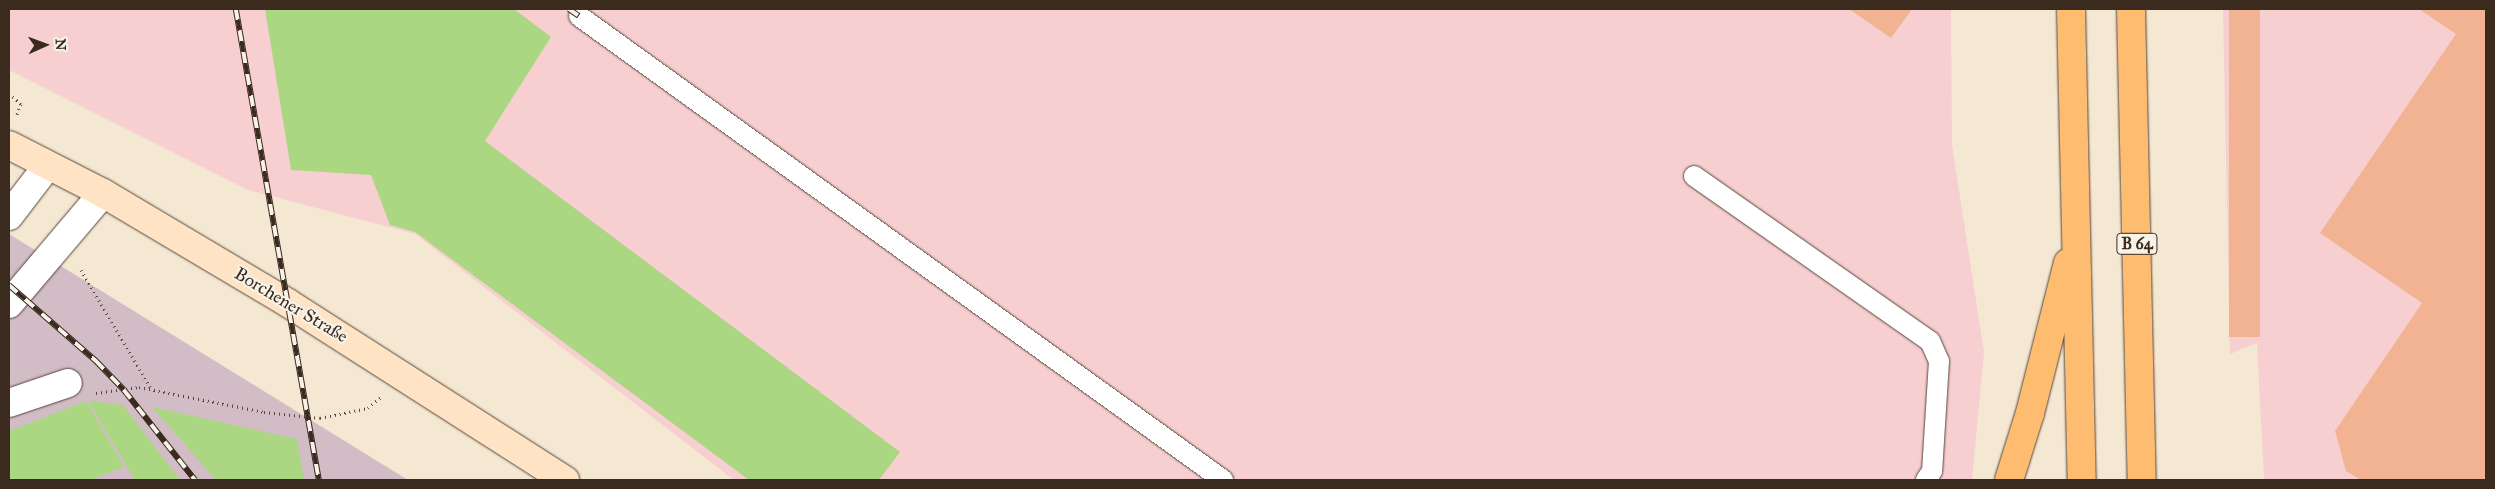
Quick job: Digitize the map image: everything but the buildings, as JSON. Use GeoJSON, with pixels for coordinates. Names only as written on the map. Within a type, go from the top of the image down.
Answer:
{"type":"FeatureCollection","features":[{"type":"Feature","properties":{"kind":"highway"},"geometry":{"type":"LineString","coordinates":[[2071,9],[2082,480]]}},
{"type":"Feature","properties":{"kind":"highway","name":"B 64"},"geometry":{"type":"LineString","coordinates":[[2131,9],[2142,480]]}},
{"type":"Feature","properties":{"kind":"highway"},"geometry":{"type":"LineString","coordinates":[[2008,480],[2030,413],[2076,228]]}},
{"type":"Feature","properties":{"kind":"main road","name":"Borchener Straße"},"geometry":{"type":"LineString","coordinates":[[9,145],[103,193],[405,376],[565,480]]}},
{"type":"Feature","properties":{"kind":"street"},"geometry":{"type":"LineString","coordinates":[[9,216],[48,165]]}},
{"type":"Feature","properties":{"kind":"street"},"geometry":{"type":"LineString","coordinates":[[9,304],[103,193]]}},
{"type":"Feature","properties":{"kind":"street"},"geometry":{"type":"LineString","coordinates":[[9,403],[68,383]]}},
{"type":"Feature","properties":{"kind":"lane"},"geometry":{"type":"LineString","coordinates":[[579,16],[1223,480]]}},
{"type":"Feature","properties":{"kind":"lane"},"geometry":{"type":"LineString","coordinates":[[1694,176],[1930,341],[1939,360],[1932,471],[1926,480]]}},
{"type":"Feature","properties":{"kind":"path"},"geometry":{"type":"LineString","coordinates":[[54,252],[83,271],[152,390]]}},
{"type":"Feature","properties":{"kind":"path"},"geometry":{"type":"LineString","coordinates":[[68,383],[82,395],[139,388],[264,412],[320,418],[368,408],[405,376]]}},
{"type":"Feature","properties":{"kind":"shaded area"},"geometry":{"type":"Polygon","coordinates":[[[9,9],[1951,9],[1952,145],[1984,352],[1972,480],[734,480],[415,234],[248,190],[9,70],[9,9]]]}},
{"type":"Feature","properties":{"kind":"shaded area"},"geometry":{"type":"Polygon","coordinates":[[[2223,9],[2486,9],[2486,480],[2264,480],[2257,343],[2230,354],[2223,9]]]}},
{"type":"Feature","properties":{"kind":"shaded area"},"geometry":{"type":"Polygon","coordinates":[[[9,234],[408,480],[9,480],[9,234]]]}},
{"type":"Feature","properties":{"kind":"green space"},"geometry":{"type":"Polygon","coordinates":[[[265,9],[514,9],[551,37],[485,141],[900,452],[879,480],[749,480],[415,232],[390,225],[371,175],[291,170],[265,9]]]}},
{"type":"Feature","properties":{"kind":"green space"},"geometry":{"type":"Polygon","coordinates":[[[86,401],[124,467],[91,480],[9,480],[9,431],[86,401]]]}},
{"type":"Feature","properties":{"kind":"green space"},"geometry":{"type":"Polygon","coordinates":[[[88,401],[123,405],[180,480],[135,480],[88,401]]]}},
{"type":"Feature","properties":{"kind":"green space"},"geometry":{"type":"Polygon","coordinates":[[[152,407],[297,439],[304,480],[216,480],[152,407]]]}},
{"type":"Feature","properties":{"kind":"railway"},"geometry":{"type":"LineString","coordinates":[[236,9],[319,480]]}},
{"type":"Feature","properties":{"kind":"railway"},"geometry":{"type":"LineString","coordinates":[[569,9],[579,16]]}},
{"type":"Feature","properties":{"kind":"railway"},"geometry":{"type":"LineString","coordinates":[[9,285],[96,361],[124,390],[195,480]]}}]}
